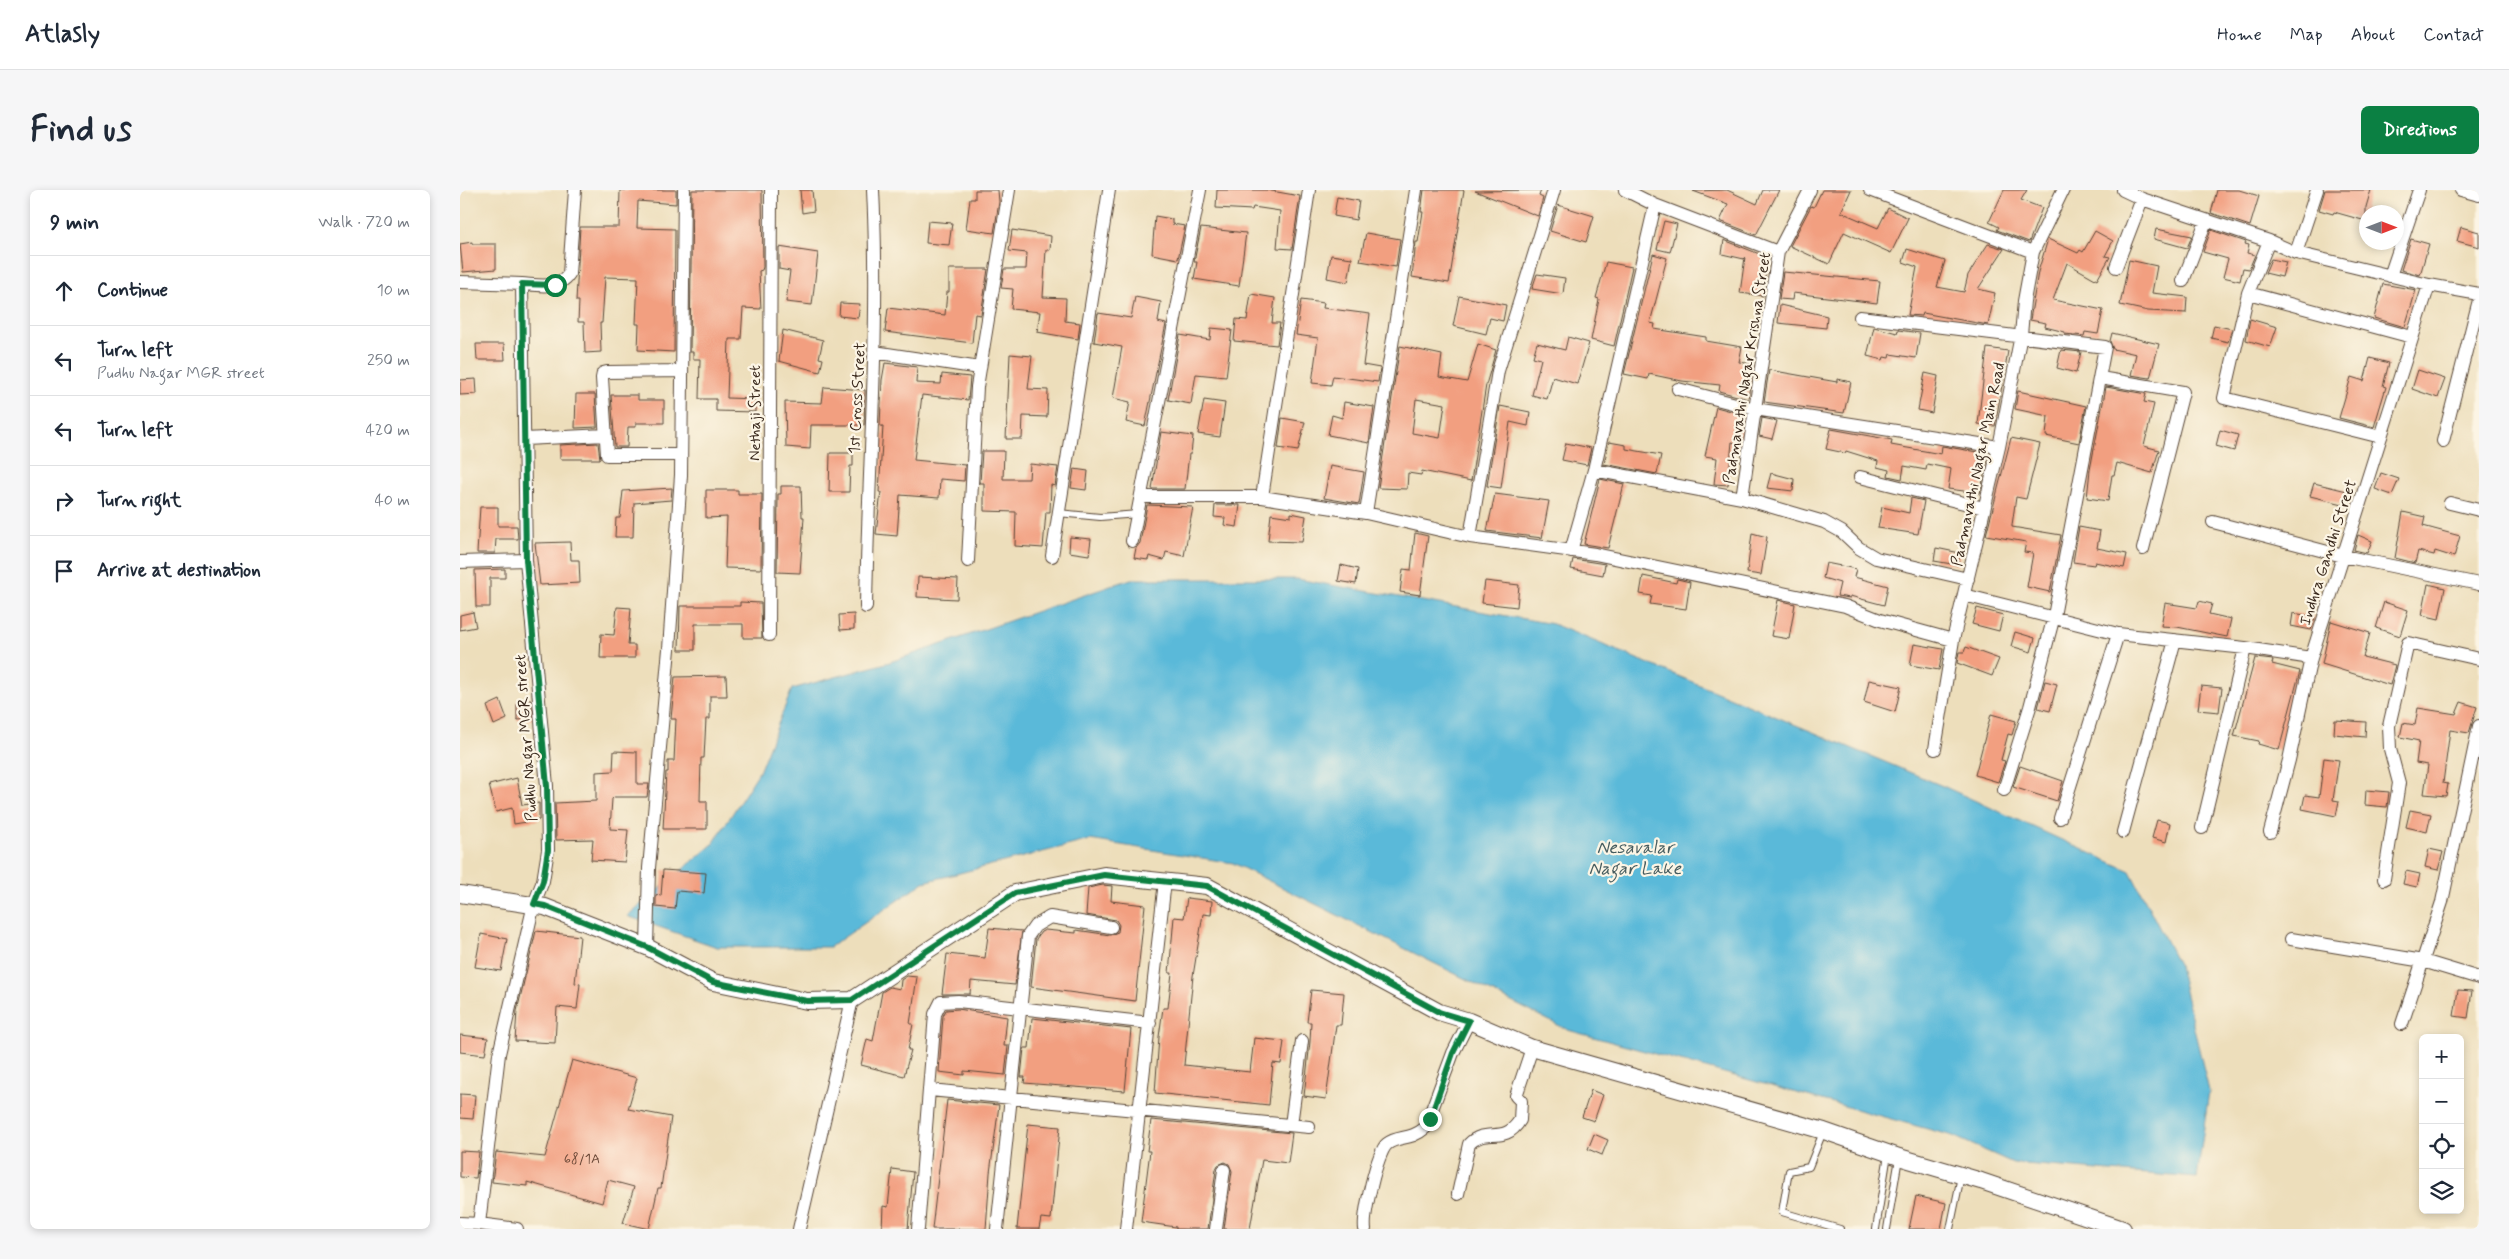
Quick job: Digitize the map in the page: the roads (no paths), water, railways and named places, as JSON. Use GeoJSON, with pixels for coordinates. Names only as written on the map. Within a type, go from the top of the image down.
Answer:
{"type":"FeatureCollection","features":[{"type":"Feature","properties":{"kind":"street"},"geometry":{"type":"LineString","coordinates":[[460,282],[555,285],[563,282],[569,274],[574,190]]}},
{"type":"Feature","properties":{"kind":"street"},"geometry":{"type":"LineString","coordinates":[[647,947],[647,893],[669,649],[681,475],[684,190]]}},
{"type":"Feature","properties":{"kind":"street","name":"Nethaji Street"},"geometry":{"type":"LineString","coordinates":[[769,635],[771,190]]}},
{"type":"Feature","properties":{"kind":"street","name":"1st Cross Street"},"geometry":{"type":"LineString","coordinates":[[866,607],[868,490],[876,294],[873,190]]}},
{"type":"Feature","properties":{"kind":"street"},"geometry":{"type":"LineString","coordinates":[[968,561],[977,387],[1009,190]]}},
{"type":"Feature","properties":{"kind":"street"},"geometry":{"type":"LineString","coordinates":[[1052,556],[1109,190]]}},
{"type":"Feature","properties":{"kind":"street"},"geometry":{"type":"LineString","coordinates":[[1132,541],[1200,190]]}},
{"type":"Feature","properties":{"kind":"street"},"geometry":{"type":"LineString","coordinates":[[1262,497],[1308,190]]}},
{"type":"Feature","properties":{"kind":"street"},"geometry":{"type":"LineString","coordinates":[[1366,513],[1416,190]]}},
{"type":"Feature","properties":{"kind":"street"},"geometry":{"type":"LineString","coordinates":[[1470,537],[1498,371],[1554,190]]}},
{"type":"Feature","properties":{"kind":"street"},"geometry":{"type":"LineString","coordinates":[[1624,190],[1655,205],[1778,252]]}},
{"type":"Feature","properties":{"kind":"street","name":"Padmavathi Nagar Krishna Street"},"geometry":{"type":"LineString","coordinates":[[1742,498],[1778,252],[1810,190]]}},
{"type":"Feature","properties":{"kind":"street"},"geometry":{"type":"LineString","coordinates":[[1870,190],[2033,252]]}},
{"type":"Feature","properties":{"kind":"street","name":"Padmavathi Nagar Main Road"},"geometry":{"type":"LineString","coordinates":[[1935,749],[1953,640],[1999,447],[2021,335],[2024,301],[2033,252],[2063,190]]}},
{"type":"Feature","properties":{"kind":"street"},"geometry":{"type":"LineString","coordinates":[[2123,190],[2142,200],[2269,241],[2296,253],[2429,285],[2479,294]]}},
{"type":"Feature","properties":{"kind":"street"},"geometry":{"type":"LineString","coordinates":[[2296,253],[2317,190]]}},
{"type":"Feature","properties":{"kind":"street"},"geometry":{"type":"LineString","coordinates":[[2390,276],[2419,190]]}},
{"type":"Feature","properties":{"kind":"street"},"geometry":{"type":"LineString","coordinates":[[2461,190],[2479,195]]}},
{"type":"Feature","properties":{"kind":"street"},"geometry":{"type":"LineString","coordinates":[[2116,267],[2142,200]]}},
{"type":"Feature","properties":{"kind":"street"},"geometry":{"type":"LineString","coordinates":[[1571,551],[1594,470],[1655,205]]}},
{"type":"Feature","properties":{"kind":"street"},"geometry":{"type":"LineString","coordinates":[[2183,281],[2206,221]]}},
{"type":"Feature","properties":{"kind":"street"},"geometry":{"type":"LineString","coordinates":[[2269,241],[2248,293],[2224,398],[2381,436]]}},
{"type":"Feature","properties":{"kind":"street","name":"Pudhu Nagar MGR street"},"geometry":{"type":"LineString","coordinates":[[480,1224],[499,1054],[534,904],[543,881],[548,850],[547,786],[526,560],[522,284]]}},
{"type":"Feature","properties":{"kind":"street","name":"Indhra Gandhi Street"},"geometry":{"type":"LineString","coordinates":[[2270,832],[2289,760],[2311,658],[2429,285]]}},
{"type":"Feature","properties":{"kind":"street"},"geometry":{"type":"LineString","coordinates":[[2248,293],[2412,338]]}},
{"type":"Feature","properties":{"kind":"street"},"geometry":{"type":"LineString","coordinates":[[2443,441],[2479,300]]}},
{"type":"Feature","properties":{"kind":"street"},"geometry":{"type":"LineString","coordinates":[[1860,318],[2105,346],[2054,616],[2030,707],[2004,790]]}},
{"type":"Feature","properties":{"kind":"street"},"geometry":{"type":"LineString","coordinates":[[874,352],[980,368]]}},
{"type":"Feature","properties":{"kind":"street"},"geometry":{"type":"LineString","coordinates":[[680,455],[608,456],[606,452],[603,373],[682,371]]}},
{"type":"Feature","properties":{"kind":"street"},"geometry":{"type":"LineString","coordinates":[[2100,378],[2183,392],[2143,549]]}},
{"type":"Feature","properties":{"kind":"street"},"geometry":{"type":"LineString","coordinates":[[1678,389],[1755,409],[1999,447]]}},
{"type":"Feature","properties":{"kind":"street"},"geometry":{"type":"LineString","coordinates":[[525,439],[605,435]]}},
{"type":"Feature","properties":{"kind":"street"},"geometry":{"type":"LineString","coordinates":[[1594,470],[1742,498],[1824,522],[1842,532],[1859,548],[1876,558],[1968,579]]}},
{"type":"Feature","properties":{"kind":"street"},"geometry":{"type":"LineString","coordinates":[[1860,477],[1984,508]]}},
{"type":"Feature","properties":{"kind":"street"},"geometry":{"type":"LineString","coordinates":[[1142,496],[1262,497],[1366,513],[1470,537],[1571,551],[1845,606],[1880,620],[1953,640]]}},
{"type":"Feature","properties":{"kind":"street"},"geometry":{"type":"LineString","coordinates":[[2450,504],[2479,510]]}},
{"type":"Feature","properties":{"kind":"street"},"geometry":{"type":"LineString","coordinates":[[2213,522],[2343,556],[2479,584]]}},
{"type":"Feature","properties":{"kind":"street"},"geometry":{"type":"LineString","coordinates":[[460,562],[526,560]]}},
{"type":"Feature","properties":{"kind":"street"},"geometry":{"type":"LineString","coordinates":[[1964,594],[2118,634],[2245,648],[2311,658]]}},
{"type":"Feature","properties":{"kind":"street"},"geometry":{"type":"LineString","coordinates":[[2060,818],[2118,634]]}},
{"type":"Feature","properties":{"kind":"street"},"geometry":{"type":"LineString","coordinates":[[2123,832],[2175,640]]}},
{"type":"Feature","properties":{"kind":"street"},"geometry":{"type":"LineString","coordinates":[[2384,879],[2399,783],[2390,749],[2389,726],[2408,643],[2479,659]]}},
{"type":"Feature","properties":{"kind":"street"},"geometry":{"type":"LineString","coordinates":[[2202,828],[2245,648]]}},
{"type":"Feature","properties":{"kind":"street"},"geometry":{"type":"LineString","coordinates":[[2402,1024],[2442,902],[2479,726]]}},
{"type":"Feature","properties":{"kind":"street"},"geometry":{"type":"LineString","coordinates":[[460,894],[545,906],[647,947],[713,982],[807,1001],[852,1000],[1015,893],[1104,875],[1207,886],[1439,1012],[1469,1021],[1532,1048],[1824,1131],[2123,1229]]}},
{"type":"Feature","properties":{"kind":"street"},"geometry":{"type":"LineString","coordinates":[[1126,1229],[1141,1111],[1165,882]]}},
{"type":"Feature","properties":{"kind":"street"},"geometry":{"type":"LineString","coordinates":[[997,1229],[1028,936],[1035,926],[1050,917],[1111,926]]}},
{"type":"Feature","properties":{"kind":"street"},"geometry":{"type":"LineString","coordinates":[[2291,939],[2423,961],[2479,978]]}},
{"type":"Feature","properties":{"kind":"street"},"geometry":{"type":"LineString","coordinates":[[799,1229],[852,1000]]}},
{"type":"Feature","properties":{"kind":"street"},"geometry":{"type":"LineString","coordinates":[[918,1229],[935,1014],[941,1002],[958,1001],[1150,1024]]}},
{"type":"Feature","properties":{"kind":"street"},"geometry":{"type":"LineString","coordinates":[[1365,1229],[1364,1221],[1385,1145],[1394,1140],[1416,1136],[1425,1128],[1453,1053],[1469,1021]]}},
{"type":"Feature","properties":{"kind":"street"},"geometry":{"type":"LineString","coordinates":[[1291,1125],[1302,1041]]}},
{"type":"Feature","properties":{"kind":"street"},"geometry":{"type":"LineString","coordinates":[[1458,1194],[1468,1144],[1484,1135],[1502,1135],[1508,1132],[1520,1120],[1521,1101],[1516,1096],[1532,1048]]}},
{"type":"Feature","properties":{"kind":"street"},"geometry":{"type":"LineString","coordinates":[[930,1090],[1309,1127]]}},
{"type":"Feature","properties":{"kind":"street"},"geometry":{"type":"LineString","coordinates":[[1216,1229],[1224,1170]]}},
{"type":"Feature","properties":{"kind":"street"},"geometry":{"type":"LineString","coordinates":[[460,1223],[515,1229]]}},
{"type":"Feature","properties":{"kind":"lane"},"geometry":{"type":"LineString","coordinates":[[1058,513],[1100,517],[1138,514]]}},
{"type":"Feature","properties":{"kind":"lane"},"geometry":{"type":"LineString","coordinates":[[1824,1131],[1810,1166],[1788,1171],[1782,1212],[1840,1229]]}},
{"type":"Feature","properties":{"kind":"lane"},"geometry":{"type":"LineString","coordinates":[[1876,1229],[1894,1155]]}},
{"type":"Feature","properties":{"kind":"lane"},"geometry":{"type":"LineString","coordinates":[[1887,1229],[1894,1155]]}},
{"type":"Feature","properties":{"kind":"lane"},"geometry":{"type":"LineString","coordinates":[[1950,1229],[1961,1176]]}},
{"type":"Feature","properties":{"kind":"water","name":"Nesavalar Nagar Lake"},"geometry":{"type":"Polygon","coordinates":[[[1131,579],[1297,579],[1553,624],[1945,787],[2130,871],[2179,966],[2209,1091],[2197,1178],[2013,1163],[1953,1136],[1568,1030],[1233,863],[1090,840],[924,882],[830,947],[717,947],[627,916],[713,844],[759,772],[792,689],[890,662],[1131,579]]]}}]}
